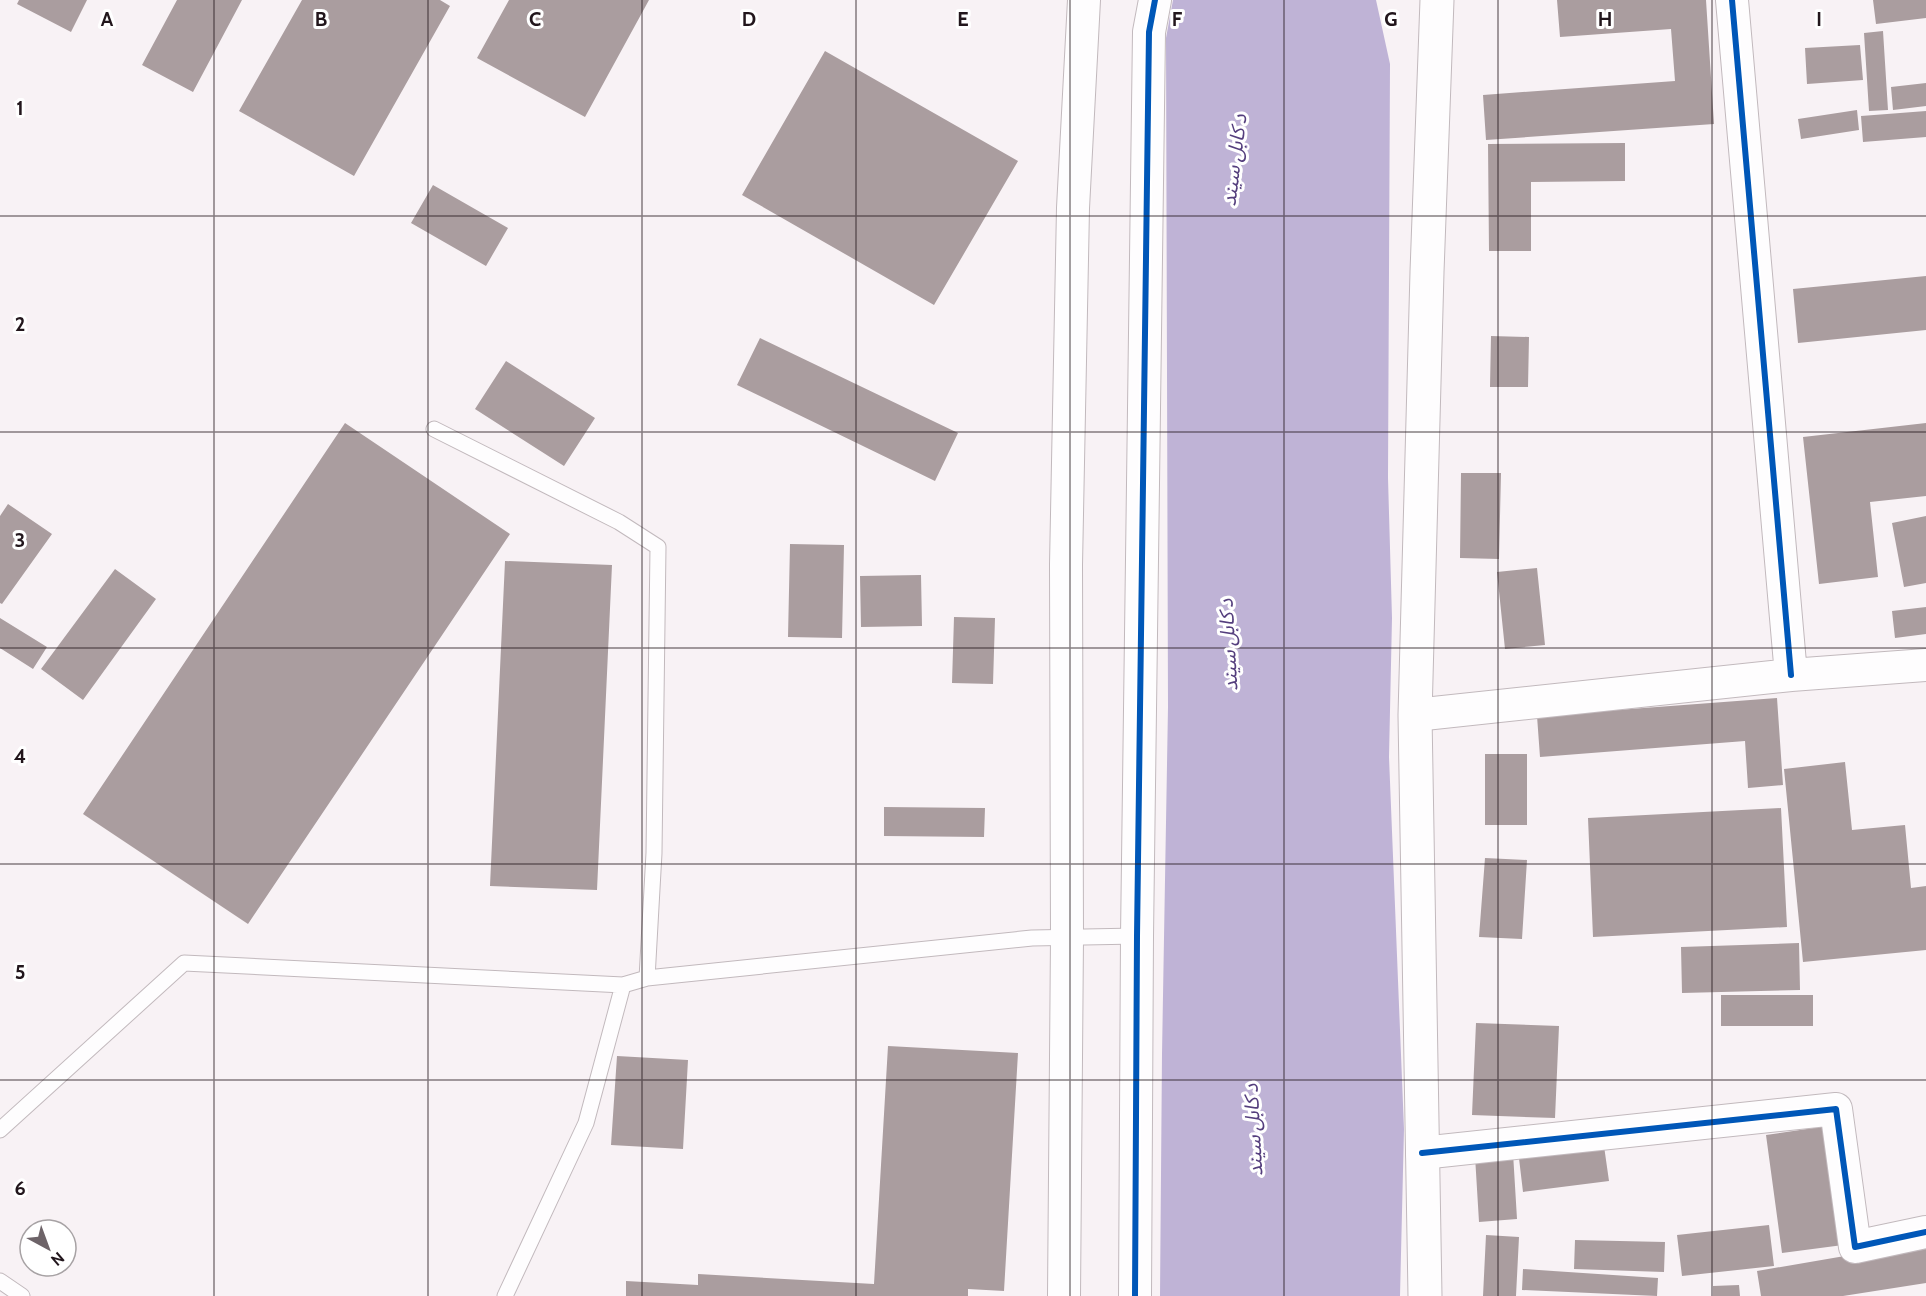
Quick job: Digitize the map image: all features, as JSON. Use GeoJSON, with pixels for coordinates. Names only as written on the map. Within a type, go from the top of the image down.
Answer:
{"type":"FeatureCollection","features":[{"type":"Feature","properties":{"kind":"main road"},"geometry":{"type":"LineString","coordinates":[[1425,1296],[1415,715],[1437,0]]}},
{"type":"Feature","properties":{"kind":"street"},"geometry":{"type":"LineString","coordinates":[[1064,1296],[1067,938],[1066,554],[1073,208],[1084,0]]}},
{"type":"Feature","properties":{"kind":"street"},"geometry":{"type":"LineString","coordinates":[[1135,1296],[1137,936],[1149,32],[1155,0]]}},
{"type":"Feature","properties":{"kind":"street"},"geometry":{"type":"LineString","coordinates":[[1732,0],[1791,675]]}},
{"type":"Feature","properties":{"kind":"street"},"geometry":{"type":"LineString","coordinates":[[1415,715],[1791,675],[1926,665]]}},
{"type":"Feature","properties":{"kind":"street"},"geometry":{"type":"LineString","coordinates":[[1422,1153],[1836,1109],[1855,1247],[1926,1232]]}},
{"type":"Feature","properties":{"kind":"lane"},"geometry":{"type":"LineString","coordinates":[[434,429],[620,522],[658,547],[654,853],[647,978]]}},
{"type":"Feature","properties":{"kind":"lane"},"geometry":{"type":"LineString","coordinates":[[0,1130],[184,963],[623,985],[647,978],[1032,938],[1137,936]]}},
{"type":"Feature","properties":{"kind":"lane"},"geometry":{"type":"LineString","coordinates":[[505,1296],[586,1123],[623,985]]}},
{"type":"Feature","properties":{"kind":"lane"},"geometry":{"type":"LineString","coordinates":[[0,1281],[22,1296]]}},
{"type":"Feature","properties":{"kind":"water","name":"د کابل سيند"},"geometry":{"type":"Polygon","coordinates":[[[1173,0],[1376,0],[1390,64],[1388,478],[1392,618],[1389,757],[1404,1129],[1400,1296],[1160,1296],[1168,707],[1166,38],[1173,0]]]}},
{"type":"Feature","properties":{"kind":"building"},"geometry":{"type":"Polygon","coordinates":[[[19,0],[87,0],[71,32],[17,4],[19,0]]]}},
{"type":"Feature","properties":{"kind":"building"},"geometry":{"type":"Polygon","coordinates":[[[177,0],[242,0],[193,92],[142,65],[177,0]]]}},
{"type":"Feature","properties":{"kind":"building"},"geometry":{"type":"Polygon","coordinates":[[[302,0],[440,0],[450,6],[354,176],[239,111],[302,0]]]}},
{"type":"Feature","properties":{"kind":"building"},"geometry":{"type":"Polygon","coordinates":[[[509,0],[649,0],[585,117],[477,58],[509,0]]]}},
{"type":"Feature","properties":{"kind":"building"},"geometry":{"type":"Polygon","coordinates":[[[1557,0],[1706,0],[1714,124],[1486,140],[1483,95],[1675,81],[1671,29],[1560,37],[1557,0]]]}},
{"type":"Feature","properties":{"kind":"building"},"geometry":{"type":"Polygon","coordinates":[[[1873,0],[1926,0],[1926,18],[1876,24],[1873,0]]]}},
{"type":"Feature","properties":{"kind":"building"},"geometry":{"type":"Polygon","coordinates":[[[1883,31],[1888,110],[1869,111],[1864,33],[1883,31]]]}},
{"type":"Feature","properties":{"kind":"building"},"geometry":{"type":"Polygon","coordinates":[[[1860,45],[1863,80],[1807,84],[1805,48],[1860,45]]]}},
{"type":"Feature","properties":{"kind":"building"},"geometry":{"type":"Polygon","coordinates":[[[825,51],[1018,161],[934,305],[742,195],[825,51]]]}},
{"type":"Feature","properties":{"kind":"building"},"geometry":{"type":"Polygon","coordinates":[[[1926,83],[1926,106],[1893,110],[1891,87],[1926,83]]]}},
{"type":"Feature","properties":{"kind":"building"},"geometry":{"type":"Polygon","coordinates":[[[1857,110],[1859,130],[1801,139],[1798,119],[1857,110]]]}},
{"type":"Feature","properties":{"kind":"building"},"geometry":{"type":"Polygon","coordinates":[[[1926,111],[1926,137],[1863,142],[1861,116],[1926,111]]]}},
{"type":"Feature","properties":{"kind":"building"},"geometry":{"type":"Polygon","coordinates":[[[1625,143],[1625,181],[1531,182],[1531,251],[1489,251],[1488,144],[1625,143]]]}},
{"type":"Feature","properties":{"kind":"building"},"geometry":{"type":"Polygon","coordinates":[[[433,185],[508,228],[486,266],[411,223],[433,185]]]}},
{"type":"Feature","properties":{"kind":"building"},"geometry":{"type":"Polygon","coordinates":[[[1926,276],[1926,330],[1798,343],[1793,289],[1926,276]]]}},
{"type":"Feature","properties":{"kind":"building"},"geometry":{"type":"Polygon","coordinates":[[[1491,336],[1529,337],[1528,387],[1490,387],[1491,336]]]}},
{"type":"Feature","properties":{"kind":"building"},"geometry":{"type":"Polygon","coordinates":[[[760,338],[958,433],[935,481],[737,385],[760,338]]]}},
{"type":"Feature","properties":{"kind":"building"},"geometry":{"type":"Polygon","coordinates":[[[506,361],[595,418],[564,466],[475,409],[506,361]]]}},
{"type":"Feature","properties":{"kind":"building"},"geometry":{"type":"Polygon","coordinates":[[[345,423],[510,534],[248,924],[83,814],[345,423]]]}},
{"type":"Feature","properties":{"kind":"building"},"geometry":{"type":"Polygon","coordinates":[[[1926,423],[1926,496],[1870,502],[1878,577],[1819,584],[1803,437],[1926,423]]]}},
{"type":"Feature","properties":{"kind":"building"},"geometry":{"type":"Polygon","coordinates":[[[1461,473],[1501,473],[1499,559],[1460,558],[1461,473]]]}},
{"type":"Feature","properties":{"kind":"building"},"geometry":{"type":"Polygon","coordinates":[[[8,504],[52,534],[2,604],[0,603],[0,516],[8,504]]]}},
{"type":"Feature","properties":{"kind":"building"},"geometry":{"type":"Polygon","coordinates":[[[1926,516],[1926,583],[1904,587],[1892,523],[1926,516]]]}},
{"type":"Feature","properties":{"kind":"building"},"geometry":{"type":"Polygon","coordinates":[[[790,544],[844,545],[842,638],[788,637],[790,544]]]}},
{"type":"Feature","properties":{"kind":"building"},"geometry":{"type":"Polygon","coordinates":[[[505,561],[612,565],[597,890],[490,886],[505,561]]]}},
{"type":"Feature","properties":{"kind":"building"},"geometry":{"type":"Polygon","coordinates":[[[1537,568],[1545,645],[1505,649],[1497,572],[1537,568]]]}},
{"type":"Feature","properties":{"kind":"building"},"geometry":{"type":"Polygon","coordinates":[[[115,569],[156,599],[83,700],[41,669],[115,569]]]}},
{"type":"Feature","properties":{"kind":"building"},"geometry":{"type":"Polygon","coordinates":[[[921,575],[922,626],[861,627],[860,576],[921,575]]]}},
{"type":"Feature","properties":{"kind":"building"},"geometry":{"type":"Polygon","coordinates":[[[1926,607],[1926,634],[1895,638],[1892,611],[1926,607]]]}},
{"type":"Feature","properties":{"kind":"building"},"geometry":{"type":"Polygon","coordinates":[[[954,617],[995,618],[993,684],[952,683],[954,617]]]}},
{"type":"Feature","properties":{"kind":"building"},"geometry":{"type":"Polygon","coordinates":[[[0,618],[47,647],[33,669],[0,648],[0,618]]]}},
{"type":"Feature","properties":{"kind":"building"},"geometry":{"type":"Polygon","coordinates":[[[1777,698],[1783,785],[1748,788],[1745,741],[1540,757],[1537,716],[1777,698]]]}},
{"type":"Feature","properties":{"kind":"building"},"geometry":{"type":"Polygon","coordinates":[[[1485,754],[1527,754],[1527,825],[1485,825],[1485,754]]]}},
{"type":"Feature","properties":{"kind":"building"},"geometry":{"type":"Polygon","coordinates":[[[1845,762],[1852,830],[1905,825],[1911,888],[1926,886],[1926,950],[1803,962],[1784,769],[1845,762]]]}},
{"type":"Feature","properties":{"kind":"building"},"geometry":{"type":"Polygon","coordinates":[[[884,807],[985,808],[984,837],[884,836],[884,807]]]}},
{"type":"Feature","properties":{"kind":"building"},"geometry":{"type":"Polygon","coordinates":[[[1781,808],[1787,927],[1593,937],[1588,818],[1781,808]]]}},
{"type":"Feature","properties":{"kind":"building"},"geometry":{"type":"Polygon","coordinates":[[[1485,858],[1527,860],[1522,939],[1479,937],[1485,858]]]}},
{"type":"Feature","properties":{"kind":"building"},"geometry":{"type":"Polygon","coordinates":[[[1799,943],[1800,990],[1682,993],[1681,947],[1799,943]]]}},
{"type":"Feature","properties":{"kind":"building"},"geometry":{"type":"Polygon","coordinates":[[[1721,995],[1813,995],[1813,1026],[1721,1026],[1721,995]]]}},
{"type":"Feature","properties":{"kind":"building"},"geometry":{"type":"Polygon","coordinates":[[[1476,1023],[1559,1026],[1555,1118],[1472,1115],[1476,1023]]]}},
{"type":"Feature","properties":{"kind":"building"},"geometry":{"type":"Polygon","coordinates":[[[888,1046],[1018,1053],[1004,1291],[968,1289],[968,1296],[626,1296],[626,1281],[698,1285],[698,1274],[874,1284],[888,1046]]]}},
{"type":"Feature","properties":{"kind":"building"},"geometry":{"type":"Polygon","coordinates":[[[617,1056],[688,1060],[683,1149],[611,1145],[617,1056]]]}},
{"type":"Feature","properties":{"kind":"building"},"geometry":{"type":"Polygon","coordinates":[[[1827,1126],[1843,1245],[1782,1253],[1766,1135],[1827,1126]]]}},
{"type":"Feature","properties":{"kind":"building"},"geometry":{"type":"Polygon","coordinates":[[[1603,1139],[1609,1181],[1523,1192],[1518,1150],[1603,1139]]]}},
{"type":"Feature","properties":{"kind":"building"},"geometry":{"type":"Polygon","coordinates":[[[1513,1153],[1517,1219],[1479,1222],[1475,1156],[1513,1153]]]}},
{"type":"Feature","properties":{"kind":"building"},"geometry":{"type":"Polygon","coordinates":[[[1769,1225],[1774,1266],[1682,1276],[1677,1235],[1769,1225]]]}},
{"type":"Feature","properties":{"kind":"building"},"geometry":{"type":"Polygon","coordinates":[[[1486,1235],[1519,1237],[1516,1296],[1483,1296],[1486,1235]]]}},
{"type":"Feature","properties":{"kind":"building"},"geometry":{"type":"Polygon","coordinates":[[[1575,1240],[1665,1242],[1664,1272],[1574,1269],[1575,1240]]]}},
{"type":"Feature","properties":{"kind":"building"},"geometry":{"type":"Polygon","coordinates":[[[1926,1242],[1926,1283],[1843,1296],[1761,1296],[1757,1271],[1926,1242]]]}},
{"type":"Feature","properties":{"kind":"building"},"geometry":{"type":"Polygon","coordinates":[[[1523,1269],[1658,1278],[1657,1296],[1522,1290],[1523,1269]]]}},
{"type":"Feature","properties":{"kind":"building"},"geometry":{"type":"Polygon","coordinates":[[[1739,1285],[1740,1296],[1713,1296],[1713,1286],[1739,1285]]]}},
{"type":"Feature","properties":{"kind":"cycle path"},"geometry":{"type":"LineString","coordinates":[[1135,1296],[1137,936],[1149,32],[1155,0]]}},
{"type":"Feature","properties":{"kind":"cycle path"},"geometry":{"type":"LineString","coordinates":[[1732,0],[1791,675]]}},
{"type":"Feature","properties":{"kind":"cycle path"},"geometry":{"type":"LineString","coordinates":[[1422,1153],[1836,1109],[1855,1247],[1926,1232]]}}]}
